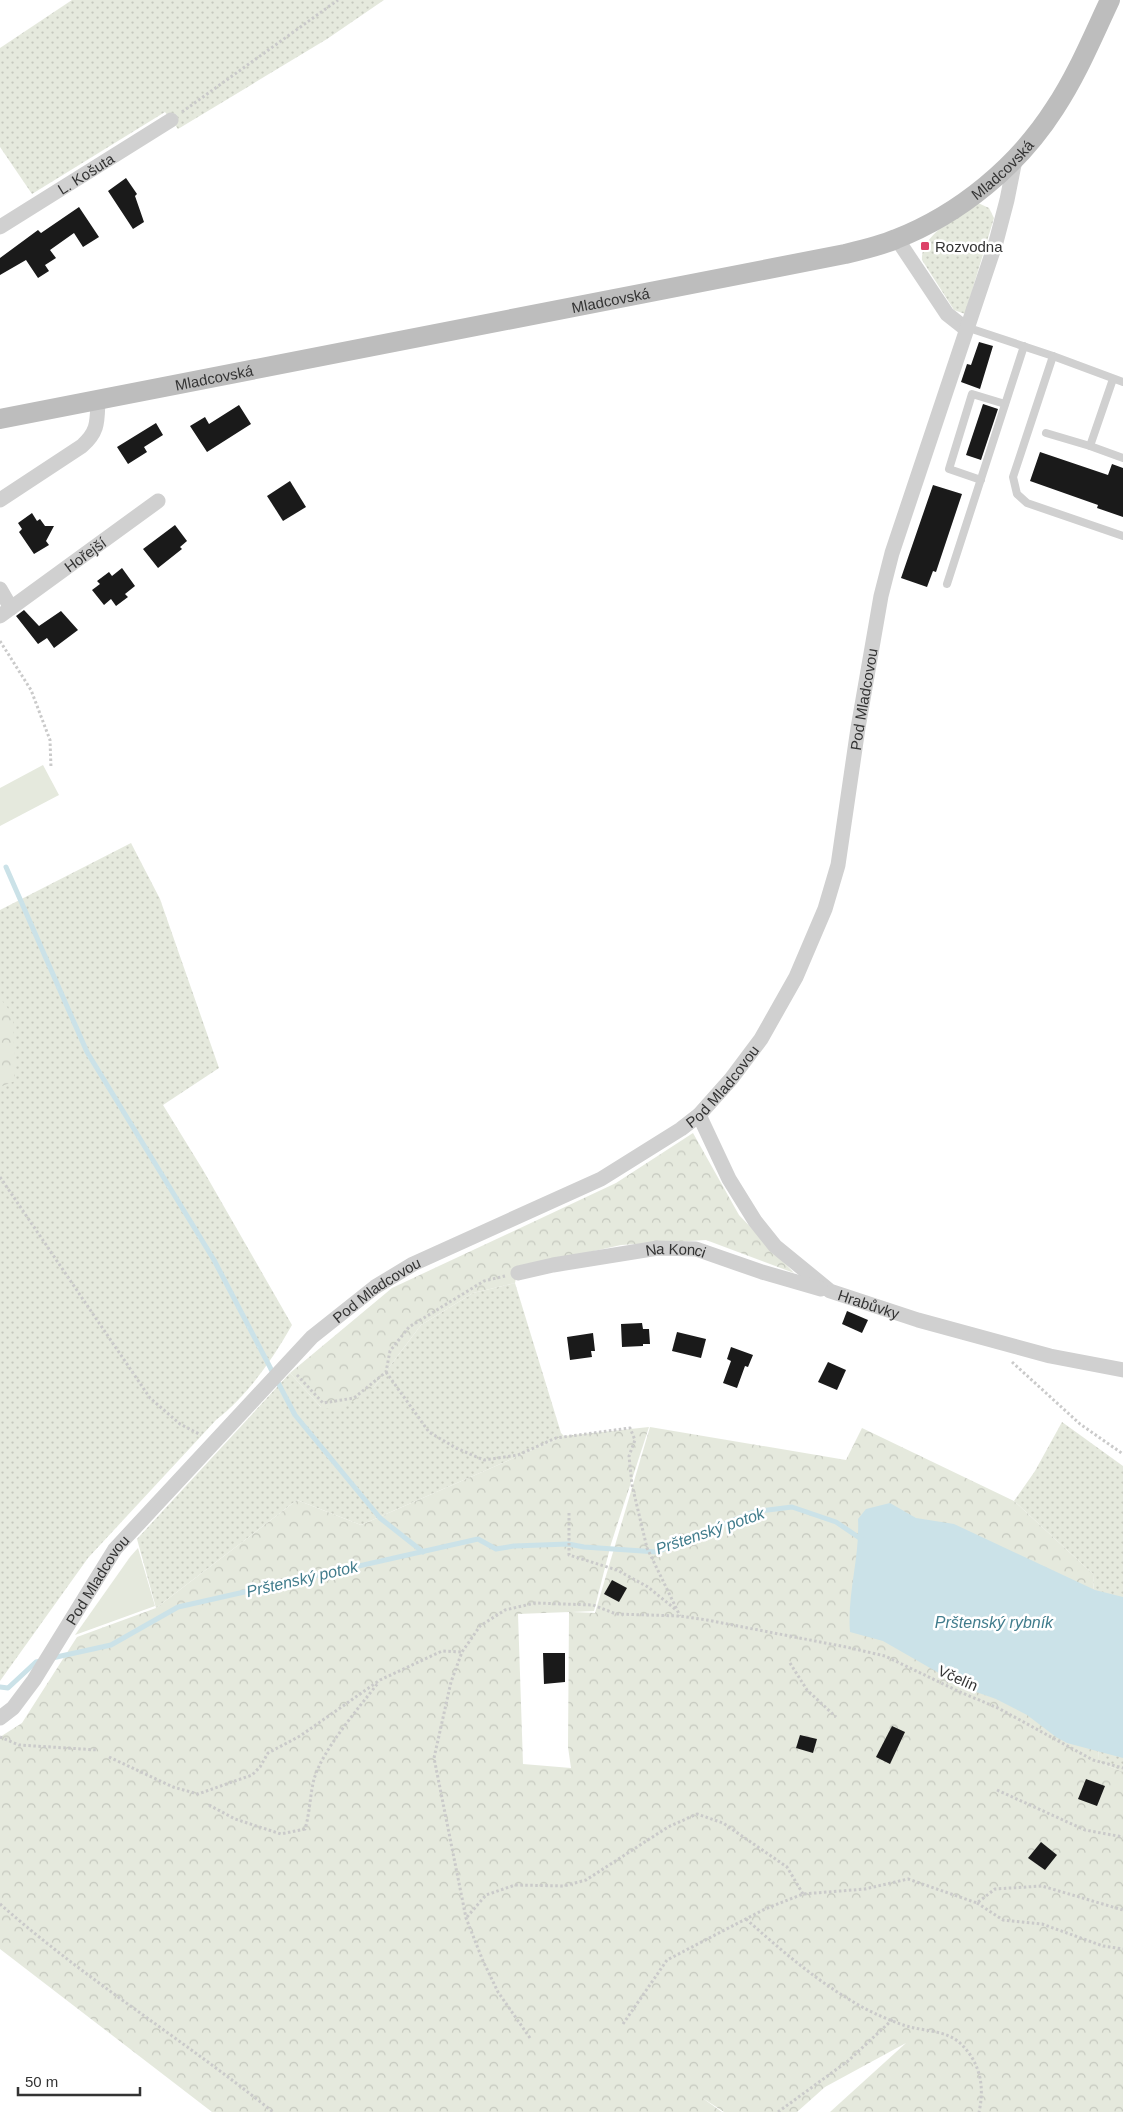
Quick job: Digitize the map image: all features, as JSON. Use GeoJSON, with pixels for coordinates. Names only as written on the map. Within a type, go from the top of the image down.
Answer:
{"type":"FeatureCollection","features":[{"type":"Feature","properties":{"kind":"street","name":"Mladcovská"},"geometry":{"type":"LineString","coordinates":[[0,419],[845,254],[897,239],[928,225],[984,188],[1015,160],[1056,108],[1110,0]]}},
{"type":"Feature","properties":{"kind":"street","name":"L. Košuta"},"geometry":{"type":"LineString","coordinates":[[0,227],[171,120]]}},
{"type":"Feature","properties":{"kind":"street","name":"Pod Mladcovou"},"geometry":{"type":"LineString","coordinates":[[0,1718],[13,1708],[34,1680],[115,1549],[312,1337],[338,1314],[390,1278],[421,1260],[601,1179],[681,1129],[699,1115],[731,1079],[760,1038],[796,977],[825,909],[838,865],[858,728],[881,596],[892,553],[971,329],[1007,200],[1015,160]]}},
{"type":"Feature","properties":{"kind":"street"},"geometry":{"type":"LineString","coordinates":[[897,239],[947,314],[971,329]]}},
{"type":"Feature","properties":{"kind":"street"},"geometry":{"type":"LineString","coordinates":[[0,500],[82,446],[92,437],[96,424],[98,399]]}},
{"type":"Feature","properties":{"kind":"street","name":"Hořejší"},"geometry":{"type":"LineString","coordinates":[[0,589],[6,612],[158,501]]}},
{"type":"Feature","properties":{"kind":"street","name":"Hrabůvky"},"geometry":{"type":"LineString","coordinates":[[699,1115],[729,1179],[755,1220],[775,1246],[830,1291],[918,1320],[1050,1356],[1123,1370]]}},
{"type":"Feature","properties":{"kind":"street","name":"Na Konci"},"geometry":{"type":"LineString","coordinates":[[518,1273],[553,1265],[658,1248],[696,1249],[762,1272],[830,1291]]}},
{"type":"Feature","properties":{"kind":"lane"},"geometry":{"type":"LineString","coordinates":[[971,329],[1053,356],[1123,382]]}},
{"type":"Feature","properties":{"kind":"lane"},"geometry":{"type":"LineString","coordinates":[[946,584],[1024,346]]}},
{"type":"Feature","properties":{"kind":"lane"},"geometry":{"type":"LineString","coordinates":[[1053,356],[1013,477],[1017,494],[1027,503],[1123,536]]}},
{"type":"Feature","properties":{"kind":"lane"},"geometry":{"type":"LineString","coordinates":[[1090,446],[1113,378]]}},
{"type":"Feature","properties":{"kind":"lane"},"geometry":{"type":"LineString","coordinates":[[981,480],[949,469],[972,394],[1005,404]]}},
{"type":"Feature","properties":{"kind":"lane"},"geometry":{"type":"LineString","coordinates":[[1046,433],[1123,458]]}},
{"type":"Feature","properties":{"kind":"path"},"geometry":{"type":"LineString","coordinates":[[171,120],[338,0]]}},
{"type":"Feature","properties":{"kind":"path"},"geometry":{"type":"LineString","coordinates":[[0,641],[31,690],[50,740],[51,768]]}},
{"type":"Feature","properties":{"kind":"path"},"geometry":{"type":"LineString","coordinates":[[0,1177],[150,1398],[180,1424],[215,1442]]}},
{"type":"Feature","properties":{"kind":"path"},"geometry":{"type":"LineString","coordinates":[[287,1364],[323,1402],[354,1398],[386,1372],[390,1351],[409,1327],[484,1281],[518,1273]]}},
{"type":"Feature","properties":{"kind":"path"},"geometry":{"type":"LineString","coordinates":[[995,1340],[1015,1364],[1080,1424],[1123,1454]]}},
{"type":"Feature","properties":{"kind":"path"},"geometry":{"type":"LineString","coordinates":[[386,1372],[429,1432],[456,1448],[484,1460],[518,1455],[556,1438],[630,1428],[635,1440],[630,1456],[632,1485],[647,1548],[680,1616]]}},
{"type":"Feature","properties":{"kind":"path"},"geometry":{"type":"LineString","coordinates":[[569,1513],[569,1555],[617,1570],[648,1587],[676,1610]]}},
{"type":"Feature","properties":{"kind":"path","name":"Včelín"},"geometry":{"type":"LineString","coordinates":[[530,2038],[498,1992],[466,1918],[434,1758],[451,1682],[462,1652],[480,1626],[505,1610],[535,1603],[593,1605],[616,1614],[680,1616],[774,1632],[885,1656],[998,1708],[1093,1760],[1123,1768]]}},
{"type":"Feature","properties":{"kind":"path"},"geometry":{"type":"LineString","coordinates":[[108,1757],[173,1787],[198,1794],[252,1775],[260,1767],[268,1753],[300,1736],[380,1680],[442,1651],[462,1652]]}},
{"type":"Feature","properties":{"kind":"path"},"geometry":{"type":"LineString","coordinates":[[790,1663],[807,1690],[836,1717]]}},
{"type":"Feature","properties":{"kind":"path"},"geometry":{"type":"LineString","coordinates":[[208,1805],[235,1818],[281,1834],[305,1828],[309,1816],[314,1778],[334,1741],[380,1680]]}},
{"type":"Feature","properties":{"kind":"path"},"geometry":{"type":"LineString","coordinates":[[0,1737],[19,1745],[98,1750]]}},
{"type":"Feature","properties":{"kind":"path"},"geometry":{"type":"LineString","coordinates":[[997,1790],[1085,1830],[1123,1837]]}},
{"type":"Feature","properties":{"kind":"path"},"geometry":{"type":"LineString","coordinates":[[466,1918],[486,1895],[515,1885],[564,1886],[586,1880],[668,1827],[697,1814],[723,1822],[787,1867],[804,1894]]}},
{"type":"Feature","properties":{"kind":"path"},"geometry":{"type":"LineString","coordinates":[[623,2024],[667,1960],[746,1919],[804,1894],[865,1889],[908,1879],[977,1903],[1003,1920],[1042,1924],[1103,1946],[1123,1949]]}},
{"type":"Feature","properties":{"kind":"path"},"geometry":{"type":"LineString","coordinates":[[977,1903],[995,1889],[1042,1886],[1123,1910]]}},
{"type":"Feature","properties":{"kind":"path"},"geometry":{"type":"LineString","coordinates":[[0,1904],[37,1936],[225,2073],[273,2112]]}},
{"type":"Feature","properties":{"kind":"path"},"geometry":{"type":"LineString","coordinates":[[746,1919],[790,1959],[865,2009],[908,2026],[935,2031],[958,2041],[976,2062],[982,2098],[979,2112]]}},
{"type":"Feature","properties":{"kind":"path"},"geometry":{"type":"LineString","coordinates":[[778,2112],[848,2061],[893,2020]]}},
{"type":"Feature","properties":{"kind":"green space"},"geometry":{"type":"Polygon","coordinates":[[[72,0],[384,0],[327,39],[178,129],[165,112],[32,194],[0,147],[0,48],[72,0]]]}},
{"type":"Feature","properties":{"kind":"green space"},"geometry":{"type":"Polygon","coordinates":[[[978,203],[989,208],[994,218],[965,314],[954,310],[922,260],[923,251],[927,242],[942,227],[978,203]]]}},
{"type":"Feature","properties":{"kind":"green space"},"geometry":{"type":"Polygon","coordinates":[[[43,765],[59,795],[0,826],[0,788],[43,765]]]}},
{"type":"Feature","properties":{"kind":"green space"},"geometry":{"type":"Polygon","coordinates":[[[131,843],[160,899],[219,1068],[163,1105],[203,1170],[292,1325],[268,1364],[239,1400],[216,1420],[88,1558],[0,1681],[0,910],[131,843]]]}},
{"type":"Feature","properties":{"kind":"green space"},"geometry":{"type":"Polygon","coordinates":[[[0,998],[13,1015],[15,1081],[0,1087],[0,998]]]}},
{"type":"Feature","properties":{"kind":"green space"},"geometry":{"type":"Polygon","coordinates":[[[693,1133],[739,1215],[794,1273],[706,1240],[621,1245],[518,1268],[515,1283],[473,1293],[421,1325],[374,1387],[338,1411],[321,1407],[290,1373],[392,1288],[616,1183],[693,1133]]]}},
{"type":"Feature","properties":{"kind":"green space"},"geometry":{"type":"Polygon","coordinates":[[[515,1283],[561,1433],[564,1436],[361,1525],[297,1500],[156,1608],[137,1539],[290,1373],[321,1407],[374,1387],[421,1325],[473,1293],[515,1283]]]}},
{"type":"Feature","properties":{"kind":"green space"},"geometry":{"type":"Polygon","coordinates":[[[1062,1422],[1123,1466],[1123,1772],[1099,1762],[1093,1574],[1014,1501],[1035,1471],[1062,1422]]]}},
{"type":"Feature","properties":{"kind":"green space"},"geometry":{"type":"Polygon","coordinates":[[[649,1427],[611,1544],[594,1611],[572,1612],[595,1613],[650,1427],[846,1460],[862,1428],[1014,1501],[1093,1574],[1099,1762],[1123,1772],[1123,2112],[830,2112],[906,2043],[825,2087],[797,2112],[724,2112],[701,2097],[722,2112],[212,2112],[0,1949],[0,1737],[22,1723],[77,1637],[156,1608],[297,1500],[361,1525],[564,1436],[649,1427]],[[569,1612],[518,1614],[523,1764],[571,1768],[568,1747],[569,1612]]]}},
{"type":"Feature","properties":{"kind":"green space"},"geometry":{"type":"Polygon","coordinates":[[[138,1548],[155,1606],[75,1635],[130,1557],[138,1548]]]}},
{"type":"Feature","properties":{"kind":"water","name":"Prštenský rybník"},"geometry":{"type":"Polygon","coordinates":[[[890,1503],[916,1518],[954,1524],[1095,1590],[1123,1597],[1123,1758],[1067,1743],[1027,1715],[996,1699],[965,1688],[883,1641],[850,1632],[850,1603],[857,1547],[858,1519],[866,1509],[890,1503]]]}},
{"type":"Feature","properties":{"kind":"building"},"geometry":{"type":"Polygon","coordinates":[[[126,178],[137,194],[135,196],[144,222],[133,229],[108,191],[126,178]]]}},
{"type":"Feature","properties":{"kind":"building"},"geometry":{"type":"Polygon","coordinates":[[[79,207],[99,237],[83,247],[74,233],[50,250],[56,258],[45,265],[49,271],[38,278],[26,260],[0,275],[0,258],[38,230],[41,233],[79,207]]]}},
{"type":"Feature","properties":{"kind":"building"},"geometry":{"type":"Polygon","coordinates":[[[979,342],[993,346],[980,389],[961,382],[967,364],[971,365],[979,342]]]}},
{"type":"Feature","properties":{"kind":"building"},"geometry":{"type":"Polygon","coordinates":[[[983,404],[998,409],[981,460],[966,455],[983,404]]]}},
{"type":"Feature","properties":{"kind":"building"},"geometry":{"type":"Polygon","coordinates":[[[239,405],[251,424],[207,452],[190,426],[205,417],[209,424],[239,405]]]}},
{"type":"Feature","properties":{"kind":"building"},"geometry":{"type":"Polygon","coordinates":[[[156,423],[163,435],[144,447],[147,452],[128,464],[117,447],[156,423]]]}},
{"type":"Feature","properties":{"kind":"building"},"geometry":{"type":"Polygon","coordinates":[[[1040,452],[1108,475],[1112,464],[1123,468],[1123,517],[1097,508],[1098,505],[1030,481],[1040,452]]]}},
{"type":"Feature","properties":{"kind":"building"},"geometry":{"type":"Polygon","coordinates":[[[290,481],[306,507],[283,521],[267,496],[290,481]]]}},
{"type":"Feature","properties":{"kind":"building"},"geometry":{"type":"Polygon","coordinates":[[[933,485],[962,494],[936,572],[933,571],[927,587],[901,578],[933,485]]]}},
{"type":"Feature","properties":{"kind":"building"},"geometry":{"type":"Polygon","coordinates":[[[32,513],[37,521],[40,519],[45,526],[54,526],[46,541],[49,545],[34,554],[19,532],[22,529],[18,523],[32,513]]]}},
{"type":"Feature","properties":{"kind":"building"},"geometry":{"type":"Polygon","coordinates":[[[175,525],[187,541],[180,547],[182,549],[158,568],[143,549],[175,525]]]}},
{"type":"Feature","properties":{"kind":"building"},"geometry":{"type":"Polygon","coordinates":[[[122,568],[135,586],[125,594],[128,597],[116,606],[111,599],[104,605],[92,590],[100,584],[97,581],[109,572],[112,576],[122,568]]]}},
{"type":"Feature","properties":{"kind":"building"},"geometry":{"type":"Polygon","coordinates":[[[24,610],[39,626],[61,611],[78,630],[54,648],[47,638],[38,644],[16,616],[24,610]]]}},
{"type":"Feature","properties":{"kind":"building"},"geometry":{"type":"Polygon","coordinates":[[[847,1311],[868,1320],[862,1333],[842,1324],[847,1311]]]}},
{"type":"Feature","properties":{"kind":"building"},"geometry":{"type":"Polygon","coordinates":[[[642,1323],[643,1329],[649,1329],[650,1344],[622,1347],[621,1324],[642,1323]]]}},
{"type":"Feature","properties":{"kind":"building"},"geometry":{"type":"Polygon","coordinates":[[[677,1332],[706,1339],[701,1358],[672,1351],[677,1332]]]}},
{"type":"Feature","properties":{"kind":"building"},"geometry":{"type":"Polygon","coordinates":[[[593,1333],[595,1351],[591,1351],[592,1357],[570,1360],[567,1337],[593,1333]]]}},
{"type":"Feature","properties":{"kind":"building"},"geometry":{"type":"Polygon","coordinates":[[[731,1347],[753,1355],[748,1367],[745,1366],[737,1388],[723,1383],[731,1361],[727,1359],[731,1347]]]}},
{"type":"Feature","properties":{"kind":"building"},"geometry":{"type":"Polygon","coordinates":[[[828,1362],[846,1370],[837,1390],[818,1382],[828,1362]]]}},
{"type":"Feature","properties":{"kind":"building"},"geometry":{"type":"Polygon","coordinates":[[[612,1580],[627,1588],[619,1602],[604,1594],[612,1580]]]}},
{"type":"Feature","properties":{"kind":"building"},"geometry":{"type":"Polygon","coordinates":[[[543,1653],[565,1653],[565,1682],[544,1684],[543,1653]]]}},
{"type":"Feature","properties":{"kind":"building"},"geometry":{"type":"Polygon","coordinates":[[[892,1726],[905,1732],[890,1764],[876,1757],[892,1726]]]}},
{"type":"Feature","properties":{"kind":"building"},"geometry":{"type":"Polygon","coordinates":[[[800,1735],[817,1739],[813,1753],[796,1748],[800,1735]]]}},
{"type":"Feature","properties":{"kind":"building"},"geometry":{"type":"Polygon","coordinates":[[[1086,1779],[1105,1786],[1097,1806],[1078,1799],[1086,1779]]]}},
{"type":"Feature","properties":{"kind":"building"},"geometry":{"type":"Polygon","coordinates":[[[1041,1842],[1057,1855],[1045,1870],[1028,1858],[1041,1842]]]}},
{"type":"Feature","properties":{"kind":"waterway"},"geometry":{"type":"LineString","coordinates":[[6,867],[87,1052],[214,1260],[295,1415],[380,1518],[423,1552]]}},
{"type":"Feature","properties":{"kind":"waterway","name":"Prštenský potok"},"geometry":{"type":"LineString","coordinates":[[52,1658],[111,1645],[178,1607],[478,1539],[496,1549],[514,1546],[568,1544],[584,1547],[657,1552],[753,1512],[792,1507],[836,1522],[864,1541]]}},
{"type":"Feature","properties":{"kind":"waterway","name":"Prštenský potok"},"geometry":{"type":"LineString","coordinates":[[0,1687],[8,1688],[36,1662],[41,1661]]}},
{"type":"Feature","properties":{"kind":"place","name":"Rozvodna"},"geometry":{"type":"Point","coordinates":[925,246]}}]}
